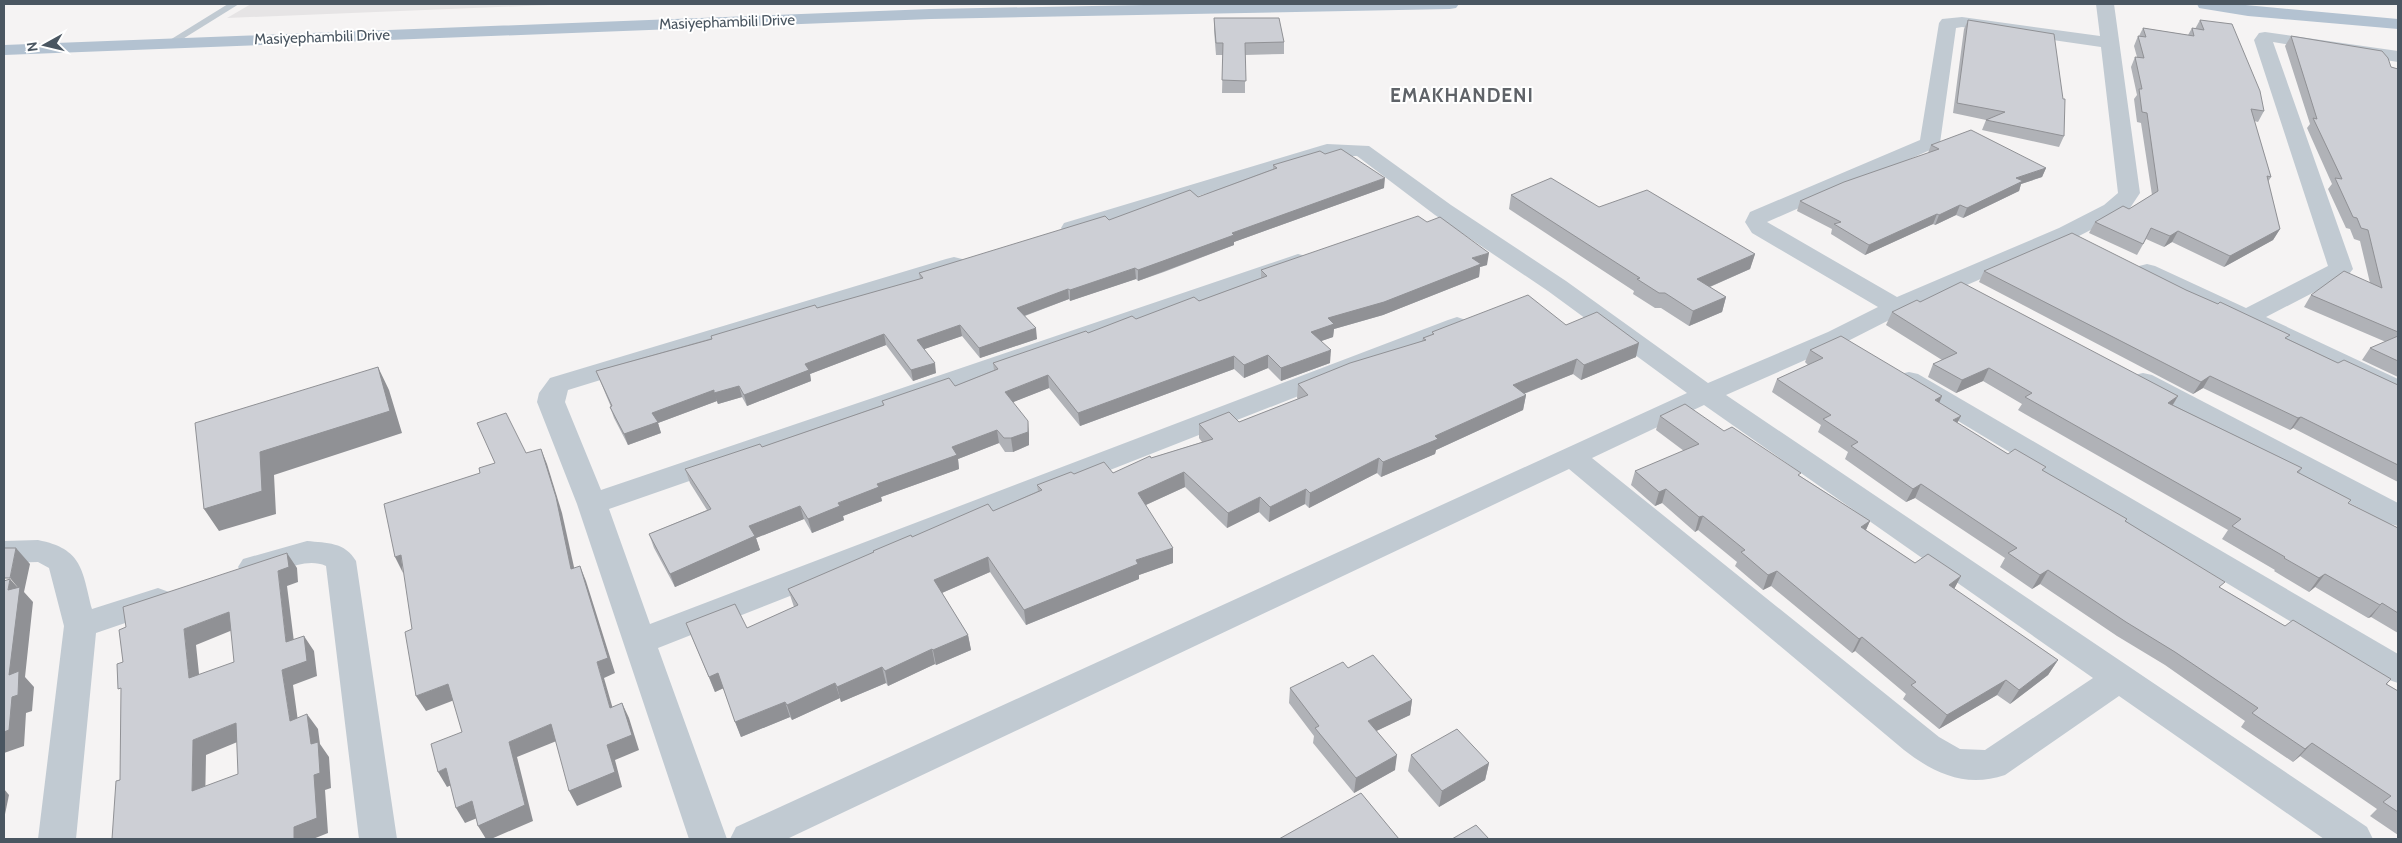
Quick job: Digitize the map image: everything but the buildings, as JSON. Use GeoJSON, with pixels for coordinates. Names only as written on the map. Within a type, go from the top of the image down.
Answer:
{"type":"FeatureCollection","features":[{"type":"Feature","properties":{"kind":"main road","name":"Masiyephambili Drive"},"geometry":{"type":"LineString","coordinates":[[4,50],[931,14],[1450,4]]}},
{"type":"Feature","properties":{"kind":"main road"},"geometry":{"type":"LineString","coordinates":[[2205,4],[2248,11],[2398,24]]}},
{"type":"Feature","properties":{"kind":"street"},"geometry":{"type":"LineString","coordinates":[[749,839],[1706,394],[1837,337],[1896,307],[2067,233],[2122,204],[2129,193],[2105,4]]}},
{"type":"Feature","properties":{"kind":"street"},"geometry":{"type":"LineString","coordinates":[[1896,307],[1760,228],[1756,222],[1758,217],[1930,143],[1948,23],[1962,22],[2110,43]]}},
{"type":"Feature","properties":{"kind":"street"},"geometry":{"type":"LineString","coordinates":[[2246,318],[2341,269],[2263,40],[2265,37],[2276,37],[2398,56]]}},
{"type":"Feature","properties":{"kind":"street"},"geometry":{"type":"LineString","coordinates":[[1052,234],[1334,149],[1362,150],[1443,210],[1557,286],[1706,394],[2118,679],[2354,839]]}},
{"type":"Feature","properties":{"kind":"street"},"geometry":{"type":"LineString","coordinates":[[1415,220],[1443,210]]}},
{"type":"Feature","properties":{"kind":"street"},"geometry":{"type":"LineString","coordinates":[[2067,233],[2094,246]]}},
{"type":"Feature","properties":{"kind":"street"},"geometry":{"type":"LineString","coordinates":[[592,504],[1322,252]]}},
{"type":"Feature","properties":{"kind":"street"},"geometry":{"type":"LineString","coordinates":[[708,839],[592,504],[551,402],[552,393],[559,384],[976,257]]}},
{"type":"Feature","properties":{"kind":"street"},"geometry":{"type":"LineString","coordinates":[[2129,263],[2398,389]]}},
{"type":"Feature","properties":{"kind":"street"},"geometry":{"type":"LineString","coordinates":[[1956,282],[1982,296]]}},
{"type":"Feature","properties":{"kind":"street"},"geometry":{"type":"LineString","coordinates":[[1529,297],[1557,286]]}},
{"type":"Feature","properties":{"kind":"street"},"geometry":{"type":"LineString","coordinates":[[639,642],[1483,315]]}},
{"type":"Feature","properties":{"kind":"street"},"geometry":{"type":"LineString","coordinates":[[1837,337],[1862,352]]}},
{"type":"Feature","properties":{"kind":"street"},"geometry":{"type":"LineString","coordinates":[[1888,367],[2398,670]]}},
{"type":"Feature","properties":{"kind":"street"},"geometry":{"type":"LineString","coordinates":[[2121,369],[2398,516]]}},
{"type":"Feature","properties":{"kind":"street"},"geometry":{"type":"LineString","coordinates":[[1572,457],[1917,740],[1953,764],[1974,767],[1992,764],[2118,679]]}},
{"type":"Feature","properties":{"kind":"street"},"geometry":{"type":"LineString","coordinates":[[4,552],[36,551],[54,555],[61,560],[66,567],[80,626],[57,839]]}},
{"type":"Feature","properties":{"kind":"street"},"geometry":{"type":"LineString","coordinates":[[231,575],[307,552],[332,554],[341,561],[378,839]]}},
{"type":"Feature","properties":{"kind":"street"},"geometry":{"type":"LineString","coordinates":[[80,626],[184,591]]}},
{"type":"Feature","properties":{"kind":"lane"},"geometry":{"type":"LineString","coordinates":[[170,43],[234,4]]}},
{"type":"Feature","properties":{"kind":"shaded area"},"geometry":{"type":"Polygon","coordinates":[[[251,4],[574,4],[227,18],[251,4]]]}},
{"type":"Feature","properties":{"kind":"district","name":"EMAKHANDENI"},"geometry":{"type":"Point","coordinates":[1462,95]}}]}
